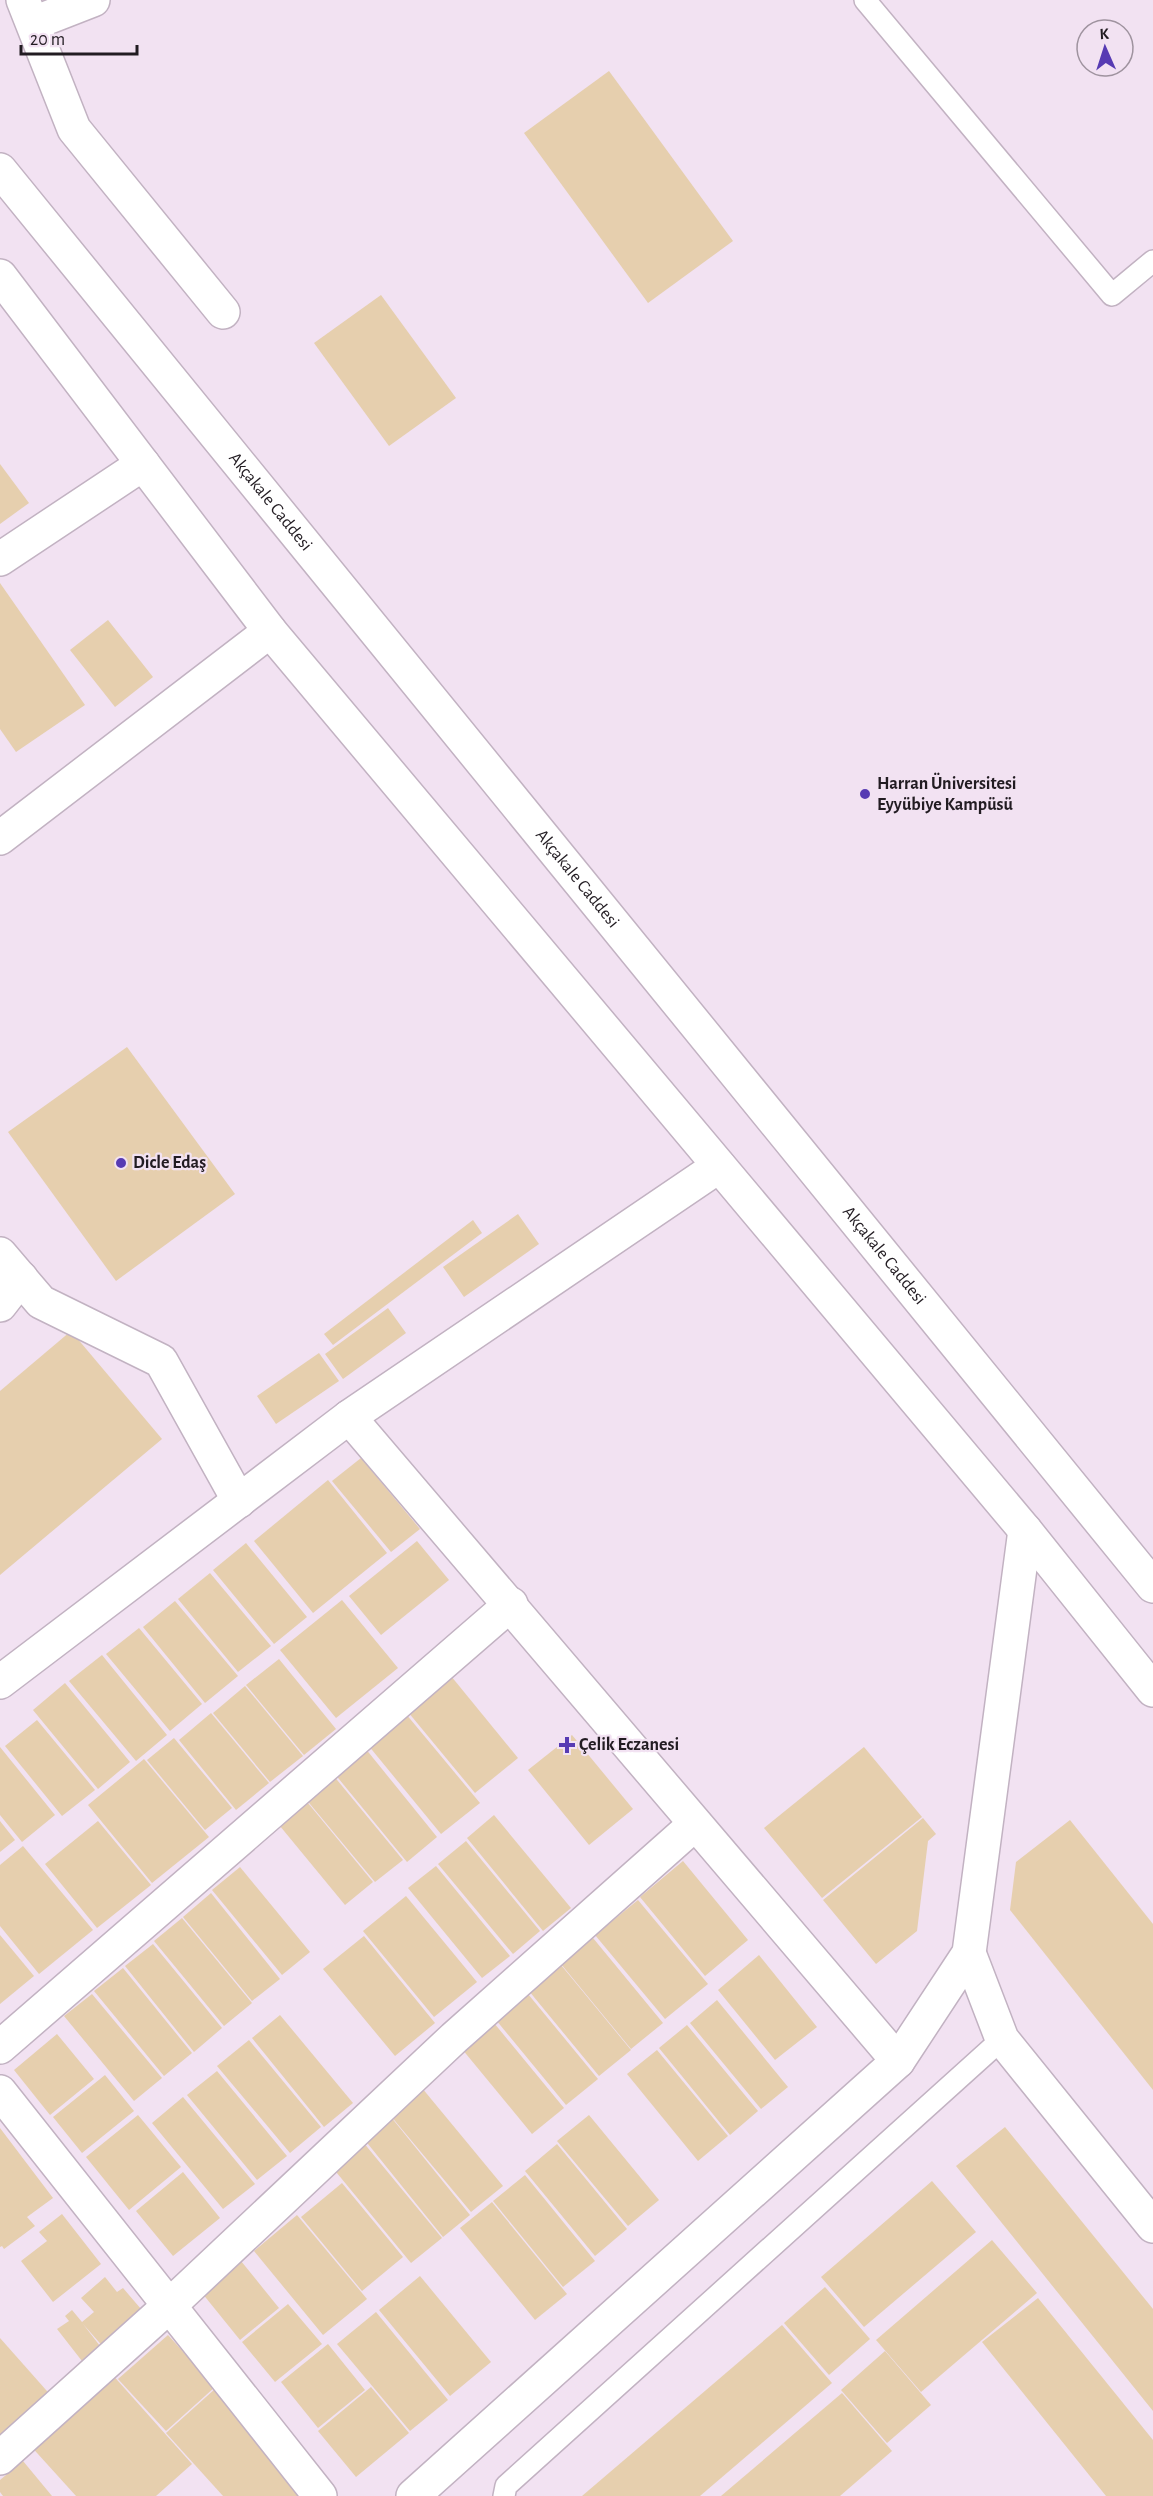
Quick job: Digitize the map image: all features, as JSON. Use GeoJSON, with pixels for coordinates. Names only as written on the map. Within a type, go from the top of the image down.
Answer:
{"type":"FeatureCollection","features":[{"type":"Feature","properties":{"kind":"street"},"geometry":{"type":"LineString","coordinates":[[93,0],[29,11],[74,129],[223,312]]}},
{"type":"Feature","properties":{"kind":"street","name":"Akçakale Caddesi"},"geometry":{"type":"LineString","coordinates":[[0,170],[1153,1586]]}},
{"type":"Feature","properties":{"kind":"street"},"geometry":{"type":"LineString","coordinates":[[0,276],[270,631],[1025,1530],[1153,1690]]}},
{"type":"Feature","properties":{"kind":"street"},"geometry":{"type":"LineString","coordinates":[[0,559],[143,464]]}},
{"type":"Feature","properties":{"kind":"street"},"geometry":{"type":"LineString","coordinates":[[0,838],[270,631]]}},
{"type":"Feature","properties":{"kind":"street"},"geometry":{"type":"LineString","coordinates":[[0,1682],[349,1417],[719,1167]]}},
{"type":"Feature","properties":{"kind":"street"},"geometry":{"type":"LineString","coordinates":[[10,1266],[41,1302],[161,1361],[238,1501]]}},
{"type":"Feature","properties":{"kind":"street"},"geometry":{"type":"LineString","coordinates":[[0,1305],[10,1266]]}},
{"type":"Feature","properties":{"kind":"street"},"geometry":{"type":"LineString","coordinates":[[349,1417],[511,1604],[694,1824],[898,2061]]}},
{"type":"Feature","properties":{"kind":"street"},"geometry":{"type":"LineString","coordinates":[[413,2496],[898,2061],[969,1953],[1025,1530]]}},
{"type":"Feature","properties":{"kind":"street"},"geometry":{"type":"LineString","coordinates":[[0,2047],[511,1604]]}},
{"type":"Feature","properties":{"kind":"street"},"geometry":{"type":"LineString","coordinates":[[0,2458],[169,2307],[454,2038],[694,1824]]}},
{"type":"Feature","properties":{"kind":"street"},"geometry":{"type":"LineString","coordinates":[[969,1953],[1002,2039],[1153,2226]]}},
{"type":"Feature","properties":{"kind":"street"},"geometry":{"type":"LineString","coordinates":[[0,2092],[320,2496]]}},
{"type":"Feature","properties":{"kind":"lane"},"geometry":{"type":"LineString","coordinates":[[865,0],[1112,295],[1153,261]]}},
{"type":"Feature","properties":{"kind":"lane"},"geometry":{"type":"LineString","coordinates":[[504,2496],[506,2486],[1002,2039]]}},
{"type":"Feature","properties":{"kind":"building"},"geometry":{"type":"Polygon","coordinates":[[[609,71],[733,241],[648,303],[524,133],[609,71]]]}},
{"type":"Feature","properties":{"kind":"building"},"geometry":{"type":"Polygon","coordinates":[[[381,295],[456,398],[389,446],[314,343],[381,295]]]}},
{"type":"Feature","properties":{"kind":"building"},"geometry":{"type":"Polygon","coordinates":[[[0,464],[29,503],[0,524],[0,464]]]}},
{"type":"Feature","properties":{"kind":"building"},"geometry":{"type":"Polygon","coordinates":[[[0,583],[85,705],[16,752],[0,729],[0,583]]]}},
{"type":"Feature","properties":{"kind":"building"},"geometry":{"type":"Polygon","coordinates":[[[108,620],[153,677],[115,707],[70,650],[108,620]]]}},
{"type":"Feature","properties":{"kind":"building","name":"Dicle Edaş"},"geometry":{"type":"Polygon","coordinates":[[[127,1047],[235,1194],[116,1281],[8,1132],[127,1047]]]}},
{"type":"Feature","properties":{"kind":"building"},"geometry":{"type":"Polygon","coordinates":[[[518,1214],[539,1244],[464,1297],[443,1267],[518,1214]]]}},
{"type":"Feature","properties":{"kind":"building"},"geometry":{"type":"Polygon","coordinates":[[[473,1220],[482,1233],[333,1345],[324,1334],[473,1220]]]}},
{"type":"Feature","properties":{"kind":"building"},"geometry":{"type":"Polygon","coordinates":[[[388,1308],[406,1333],[343,1379],[325,1354],[388,1308]]]}},
{"type":"Feature","properties":{"kind":"building"},"geometry":{"type":"Polygon","coordinates":[[[71,1331],[162,1439],[0,1575],[0,1391],[71,1331]]]}},
{"type":"Feature","properties":{"kind":"building"},"geometry":{"type":"Polygon","coordinates":[[[319,1353],[339,1381],[276,1424],[257,1396],[319,1353]]]}},
{"type":"Feature","properties":{"kind":"building"},"geometry":{"type":"Polygon","coordinates":[[[361,1458],[420,1529],[391,1552],[332,1481],[361,1458]]]}},
{"type":"Feature","properties":{"kind":"building"},"geometry":{"type":"Polygon","coordinates":[[[328,1480],[387,1553],[313,1613],[254,1541],[328,1480]]]}},
{"type":"Feature","properties":{"kind":"building"},"geometry":{"type":"Polygon","coordinates":[[[417,1541],[449,1580],[381,1635],[349,1596],[417,1541]]]}},
{"type":"Feature","properties":{"kind":"building"},"geometry":{"type":"Polygon","coordinates":[[[246,1543],[307,1617],[274,1644],[213,1570],[246,1543]]]}},
{"type":"Feature","properties":{"kind":"building"},"geometry":{"type":"Polygon","coordinates":[[[210,1573],[271,1646],[238,1672],[178,1599],[210,1573]]]}},
{"type":"Feature","properties":{"kind":"building"},"geometry":{"type":"Polygon","coordinates":[[[342,1600],[398,1668],[336,1718],[280,1650],[342,1600]]]}},
{"type":"Feature","properties":{"kind":"building"},"geometry":{"type":"Polygon","coordinates":[[[175,1601],[238,1676],[205,1703],[143,1627],[175,1601]]]}},
{"type":"Feature","properties":{"kind":"building"},"geometry":{"type":"Polygon","coordinates":[[[139,1628],[202,1704],[170,1731],[106,1654],[139,1628]]]}},
{"type":"Feature","properties":{"kind":"building"},"geometry":{"type":"Polygon","coordinates":[[[102,1655],[167,1735],[136,1761],[69,1681],[102,1655]]]}},
{"type":"Feature","properties":{"kind":"building"},"geometry":{"type":"Polygon","coordinates":[[[279,1659],[336,1729],[304,1755],[246,1685],[279,1659]]]}},
{"type":"Feature","properties":{"kind":"building"},"geometry":{"type":"Polygon","coordinates":[[[451,1676],[518,1758],[475,1793],[408,1712],[451,1676]]]}},
{"type":"Feature","properties":{"kind":"building"},"geometry":{"type":"Polygon","coordinates":[[[65,1683],[130,1762],[98,1789],[33,1710],[65,1683]]]}},
{"type":"Feature","properties":{"kind":"building"},"geometry":{"type":"Polygon","coordinates":[[[245,1686],[303,1756],[270,1782],[213,1713],[245,1686]]]}},
{"type":"Feature","properties":{"kind":"building"},"geometry":{"type":"Polygon","coordinates":[[[211,1713],[269,1783],[236,1810],[179,1740],[211,1713]]]}},
{"type":"Feature","properties":{"kind":"building"},"geometry":{"type":"Polygon","coordinates":[[[406,1714],[480,1803],[441,1834],[368,1745],[406,1714]]]}},
{"type":"Feature","properties":{"kind":"building"},"geometry":{"type":"Polygon","coordinates":[[[37,1720],[95,1790],[62,1816],[5,1746],[37,1720]]]}},
{"type":"Feature","properties":{"kind":"building"},"geometry":{"type":"Polygon","coordinates":[[[572,1735],[633,1809],[589,1845],[528,1770],[572,1735]]]}},
{"type":"Feature","properties":{"kind":"building"},"geometry":{"type":"Polygon","coordinates":[[[174,1738],[232,1808],[205,1830],[147,1760],[174,1738]]]}},
{"type":"Feature","properties":{"kind":"building"},"geometry":{"type":"Polygon","coordinates":[[[0,1747],[55,1815],[22,1842],[0,1815],[0,1747]]]}},
{"type":"Feature","properties":{"kind":"building"},"geometry":{"type":"Polygon","coordinates":[[[864,1747],[922,1817],[822,1898],[764,1828],[864,1747]]]}},
{"type":"Feature","properties":{"kind":"building"},"geometry":{"type":"Polygon","coordinates":[[[365,1748],[437,1837],[407,1862],[334,1773],[365,1748]]]}},
{"type":"Feature","properties":{"kind":"building"},"geometry":{"type":"Polygon","coordinates":[[[144,1759],[209,1837],[152,1883],[88,1805],[144,1759]]]}},
{"type":"Feature","properties":{"kind":"building"},"geometry":{"type":"Polygon","coordinates":[[[333,1775],[403,1860],[375,1882],[305,1798],[333,1775]]]}},
{"type":"Feature","properties":{"kind":"building"},"geometry":{"type":"Polygon","coordinates":[[[303,1797],[373,1882],[345,1905],[275,1820],[303,1797]]]}},
{"type":"Feature","properties":{"kind":"building"},"geometry":{"type":"Polygon","coordinates":[[[494,1815],[571,1908],[543,1931],[467,1838],[494,1815]]]}},
{"type":"Feature","properties":{"kind":"building"},"geometry":{"type":"Polygon","coordinates":[[[923,1818],[936,1834],[928,1841],[917,1931],[876,1964],[823,1900],[923,1818]]]}},
{"type":"Feature","properties":{"kind":"building"},"geometry":{"type":"Polygon","coordinates":[[[1070,1820],[1153,1924],[1153,2090],[1010,1910],[1016,1862],[1070,1820]]]}},
{"type":"Feature","properties":{"kind":"building"},"geometry":{"type":"Polygon","coordinates":[[[0,1821],[15,1840],[0,1852],[0,1821]]]}},
{"type":"Feature","properties":{"kind":"building"},"geometry":{"type":"Polygon","coordinates":[[[98,1821],[151,1885],[97,1928],[45,1864],[98,1821]]]}},
{"type":"Feature","properties":{"kind":"building"},"geometry":{"type":"Polygon","coordinates":[[[466,1841],[540,1931],[513,1954],[438,1864],[466,1841]]]}},
{"type":"Feature","properties":{"kind":"building"},"geometry":{"type":"Polygon","coordinates":[[[23,1846],[93,1930],[39,1974],[0,1926],[0,1865],[23,1846]]]}},
{"type":"Feature","properties":{"kind":"building"},"geometry":{"type":"Polygon","coordinates":[[[683,1861],[748,1940],[705,1976],[640,1897],[683,1861]]]}},
{"type":"Feature","properties":{"kind":"building"},"geometry":{"type":"Polygon","coordinates":[[[436,1866],[510,1956],[482,1978],[408,1888],[436,1866]]]}},
{"type":"Feature","properties":{"kind":"building"},"geometry":{"type":"Polygon","coordinates":[[[240,1867],[310,1952],[282,1975],[212,1890],[240,1867]]]}},
{"type":"Feature","properties":{"kind":"building"},"geometry":{"type":"Polygon","coordinates":[[[211,1893],[280,1979],[252,2001],[183,1917],[211,1893]]]}},
{"type":"Feature","properties":{"kind":"building"},"geometry":{"type":"Polygon","coordinates":[[[406,1896],[477,1982],[434,2017],[363,1931],[406,1896]]]}},
{"type":"Feature","properties":{"kind":"building"},"geometry":{"type":"Polygon","coordinates":[[[638,1900],[708,1984],[665,2019],[595,1935],[638,1900]]]}},
{"type":"Feature","properties":{"kind":"building"},"geometry":{"type":"Polygon","coordinates":[[[182,1918],[252,2003],[224,2026],[154,1941],[182,1918]]]}},
{"type":"Feature","properties":{"kind":"building"},"geometry":{"type":"Polygon","coordinates":[[[0,1935],[34,1976],[0,2004],[0,1935]]]}},
{"type":"Feature","properties":{"kind":"building"},"geometry":{"type":"Polygon","coordinates":[[[364,1936],[435,2023],[395,2056],[323,1969],[364,1936]]]}},
{"type":"Feature","properties":{"kind":"building"},"geometry":{"type":"Polygon","coordinates":[[[593,1938],[663,2023],[631,2049],[561,1964],[593,1938]]]}},
{"type":"Feature","properties":{"kind":"building"},"geometry":{"type":"Polygon","coordinates":[[[153,1944],[222,2028],[194,2052],[125,1966],[153,1944]]]}},
{"type":"Feature","properties":{"kind":"building"},"geometry":{"type":"Polygon","coordinates":[[[759,1955],[817,2027],[775,2060],[718,1990],[759,1955]]]}},
{"type":"Feature","properties":{"kind":"building"},"geometry":{"type":"Polygon","coordinates":[[[561,1965],[631,2050],[599,2076],[529,1991],[561,1965]]]}},
{"type":"Feature","properties":{"kind":"building"},"geometry":{"type":"Polygon","coordinates":[[[123,1968],[192,2053],[164,2076],[94,1991],[123,1968]]]}},
{"type":"Feature","properties":{"kind":"building"},"geometry":{"type":"Polygon","coordinates":[[[92,1994],[162,2078],[134,2101],[64,2016],[92,1994]]]}},
{"type":"Feature","properties":{"kind":"building"},"geometry":{"type":"Polygon","coordinates":[[[528,1994],[598,2079],[566,2105],[496,2020],[528,1994]]]}},
{"type":"Feature","properties":{"kind":"building"},"geometry":{"type":"Polygon","coordinates":[[[717,2000],[788,2087],[761,2109],[690,2023],[717,2000]]]}},
{"type":"Feature","properties":{"kind":"building"},"geometry":{"type":"Polygon","coordinates":[[[280,2015],[353,2103],[324,2127],[252,2038],[280,2015]]]}},
{"type":"Feature","properties":{"kind":"building"},"geometry":{"type":"Polygon","coordinates":[[[494,2023],[564,2108],[532,2134],[462,2049],[494,2023]]]}},
{"type":"Feature","properties":{"kind":"building"},"geometry":{"type":"Polygon","coordinates":[[[687,2025],[758,2111],[730,2135],[659,2048],[687,2025]]]}},
{"type":"Feature","properties":{"kind":"building"},"geometry":{"type":"Polygon","coordinates":[[[57,2034],[94,2079],[50,2115],[14,2070],[57,2034]]]}},
{"type":"Feature","properties":{"kind":"building"},"geometry":{"type":"Polygon","coordinates":[[[249,2040],[321,2127],[290,2153],[217,2066],[249,2040]]]}},
{"type":"Feature","properties":{"kind":"building"},"geometry":{"type":"Polygon","coordinates":[[[657,2050],[728,2136],[698,2161],[627,2074],[657,2050]]]}},
{"type":"Feature","properties":{"kind":"building"},"geometry":{"type":"Polygon","coordinates":[[[217,2071],[287,2156],[257,2180],[187,2095],[217,2071]]]}},
{"type":"Feature","properties":{"kind":"building"},"geometry":{"type":"Polygon","coordinates":[[[105,2075],[134,2111],[82,2153],[53,2117],[105,2075]]]}},
{"type":"Feature","properties":{"kind":"building"},"geometry":{"type":"Polygon","coordinates":[[[422,2088],[503,2186],[471,2212],[390,2115],[422,2088]]]}},
{"type":"Feature","properties":{"kind":"building"},"geometry":{"type":"Polygon","coordinates":[[[183,2097],[255,2184],[223,2209],[152,2123],[183,2097]]]}},
{"type":"Feature","properties":{"kind":"building"},"geometry":{"type":"Polygon","coordinates":[[[138,2115],[181,2167],[129,2210],[86,2157],[138,2115]]]}},
{"type":"Feature","properties":{"kind":"building"},"geometry":{"type":"Polygon","coordinates":[[[589,2115],[659,2200],[628,2226],[557,2141],[589,2115]]]}},
{"type":"Feature","properties":{"kind":"building"},"geometry":{"type":"Polygon","coordinates":[[[391,2117],[470,2215],[443,2237],[364,2139],[391,2117]]]}},
{"type":"Feature","properties":{"kind":"building"},"geometry":{"type":"Polygon","coordinates":[[[1005,2127],[1153,2309],[1153,2411],[956,2166],[1005,2127]]]}},
{"type":"Feature","properties":{"kind":"building"},"geometry":{"type":"Polygon","coordinates":[[[0,2128],[53,2198],[27,2217],[35,2226],[4,2249],[0,2247],[0,2128]]]}},
{"type":"Feature","properties":{"kind":"building"},"geometry":{"type":"Polygon","coordinates":[[[363,2142],[442,2238],[411,2263],[332,2167],[363,2142]]]}},
{"type":"Feature","properties":{"kind":"building"},"geometry":{"type":"Polygon","coordinates":[[[557,2144],[627,2229],[595,2256],[525,2171],[557,2144]]]}},
{"type":"Feature","properties":{"kind":"building"},"geometry":{"type":"Polygon","coordinates":[[[183,2172],[220,2218],[173,2256],[136,2211],[183,2172]]]}},
{"type":"Feature","properties":{"kind":"building"},"geometry":{"type":"Polygon","coordinates":[[[525,2175],[595,2261],[563,2287],[493,2201],[525,2175]]]}},
{"type":"Feature","properties":{"kind":"building"},"geometry":{"type":"Polygon","coordinates":[[[932,2181],[976,2232],[864,2327],[821,2277],[932,2181]]]}},
{"type":"Feature","properties":{"kind":"building"},"geometry":{"type":"Polygon","coordinates":[[[342,2183],[403,2257],[362,2291],[301,2217],[342,2183]]]}},
{"type":"Feature","properties":{"kind":"building"},"geometry":{"type":"Polygon","coordinates":[[[492,2202],[567,2294],[535,2320],[460,2228],[492,2202]]]}},
{"type":"Feature","properties":{"kind":"building"},"geometry":{"type":"Polygon","coordinates":[[[62,2214],[101,2264],[53,2302],[21,2261],[47,2241],[39,2232],[62,2214]]]}},
{"type":"Feature","properties":{"kind":"building"},"geometry":{"type":"Polygon","coordinates":[[[297,2215],[367,2299],[323,2335],[254,2251],[297,2215]]]}},
{"type":"Feature","properties":{"kind":"building"},"geometry":{"type":"Polygon","coordinates":[[[992,2240],[1037,2293],[921,2392],[876,2340],[992,2240]]]}},
{"type":"Feature","properties":{"kind":"building"},"geometry":{"type":"Polygon","coordinates":[[[241,2261],[279,2308],[240,2340],[202,2293],[241,2261]]]}},
{"type":"Feature","properties":{"kind":"building"},"geometry":{"type":"Polygon","coordinates":[[[420,2276],[491,2362],[450,2396],[379,2310],[420,2276]]]}},
{"type":"Feature","properties":{"kind":"building"},"geometry":{"type":"Polygon","coordinates":[[[105,2277],[117,2292],[123,2288],[147,2316],[106,2350],[83,2324],[107,2355],[89,2370],[57,2329],[69,2321],[65,2316],[72,2310],[82,2322],[94,2312],[81,2298],[105,2277]]]}},
{"type":"Feature","properties":{"kind":"building"},"geometry":{"type":"Polygon","coordinates":[[[825,2287],[870,2339],[829,2375],[784,2323],[825,2287]]]}},
{"type":"Feature","properties":{"kind":"building"},"geometry":{"type":"Polygon","coordinates":[[[1038,2298],[1153,2440],[1153,2496],[1106,2496],[982,2342],[1038,2298]]]}},
{"type":"Feature","properties":{"kind":"building"},"geometry":{"type":"Polygon","coordinates":[[[288,2304],[322,2344],[275,2382],[242,2342],[288,2304]]]}},
{"type":"Feature","properties":{"kind":"building"},"geometry":{"type":"Polygon","coordinates":[[[376,2312],[448,2400],[410,2431],[337,2344],[376,2312]]]}},
{"type":"Feature","properties":{"kind":"building"},"geometry":{"type":"Polygon","coordinates":[[[782,2325],[832,2383],[700,2496],[582,2496],[782,2325]]]}},
{"type":"Feature","properties":{"kind":"building"},"geometry":{"type":"Polygon","coordinates":[[[168,2335],[215,2387],[166,2431],[118,2379],[168,2335]]]}},
{"type":"Feature","properties":{"kind":"building"},"geometry":{"type":"Polygon","coordinates":[[[0,2338],[54,2399],[0,2436],[0,2338]]]}},
{"type":"Feature","properties":{"kind":"building"},"geometry":{"type":"Polygon","coordinates":[[[328,2344],[365,2390],[318,2428],[281,2382],[328,2344]]]}},
{"type":"Feature","properties":{"kind":"building"},"geometry":{"type":"Polygon","coordinates":[[[885,2351],[931,2405],[887,2443],[841,2390],[885,2351]]]}},
{"type":"Feature","properties":{"kind":"building"},"geometry":{"type":"Polygon","coordinates":[[[110,2372],[192,2464],[156,2496],[76,2496],[28,2443],[110,2372]]]}},
{"type":"Feature","properties":{"kind":"building"},"geometry":{"type":"Polygon","coordinates":[[[371,2387],[409,2433],[356,2477],[318,2431],[371,2387]]]}},
{"type":"Feature","properties":{"kind":"building"},"geometry":{"type":"Polygon","coordinates":[[[216,2388],[308,2496],[223,2496],[166,2433],[216,2388]]]}},
{"type":"Feature","properties":{"kind":"building"},"geometry":{"type":"Polygon","coordinates":[[[842,2393],[892,2451],[840,2496],[721,2496],[842,2393]]]}},
{"type":"Feature","properties":{"kind":"building"},"geometry":{"type":"Polygon","coordinates":[[[23,2461],[52,2496],[3,2496],[0,2492],[0,2480],[23,2461]]]}},
{"type":"Feature","properties":{"kind":"place","name":"Harran Üniversitesi Eyyübiye Kampüsü"},"geometry":{"type":"Point","coordinates":[865,794]}},
{"type":"Feature","properties":{"kind":"place","name":"Dicle Edaş"},"geometry":{"type":"Point","coordinates":[121,1163]}},
{"type":"Feature","properties":{"kind":"place","name":"Çelik Eczanesi"},"geometry":{"type":"Point","coordinates":[567,1745]}}]}
